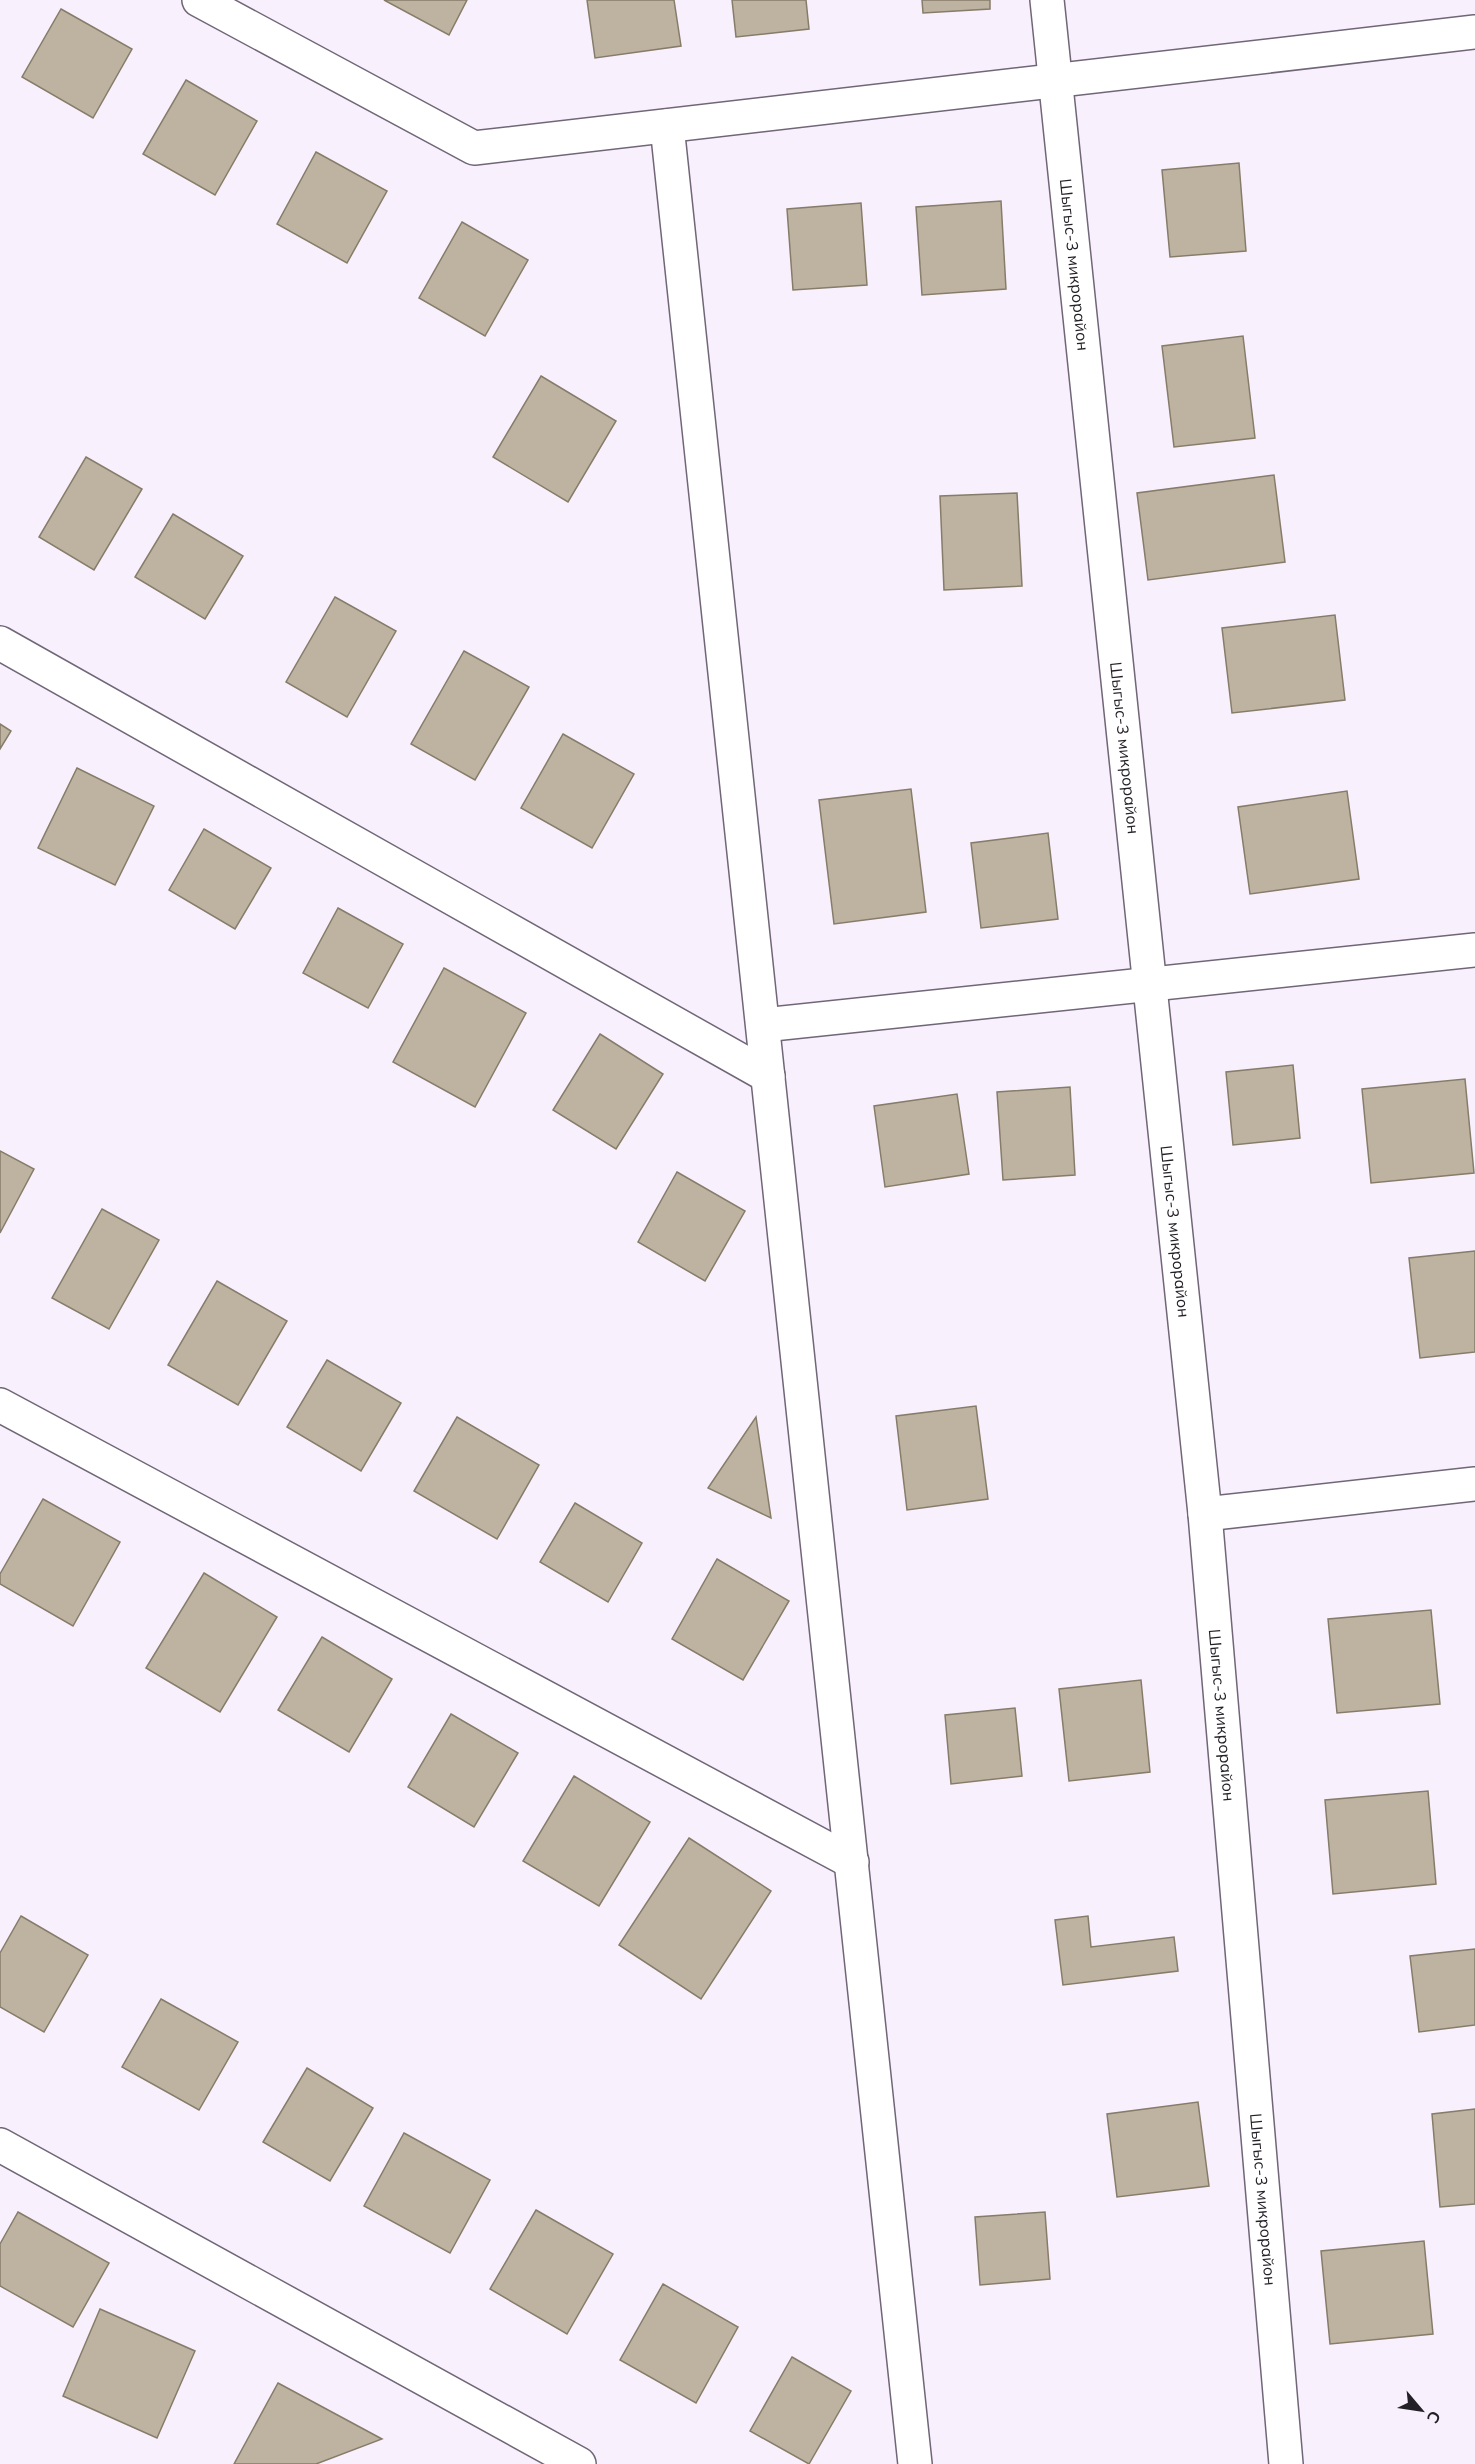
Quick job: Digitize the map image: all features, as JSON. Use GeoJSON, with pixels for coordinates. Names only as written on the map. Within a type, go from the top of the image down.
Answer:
{"type":"FeatureCollection","features":[{"type":"Feature","properties":{"kind":"street"},"geometry":{"type":"LineString","coordinates":[[199,0],[474,148],[1475,32]]}},
{"type":"Feature","properties":{"kind":"street","name":"Шыгыс-3 микрорайон"},"geometry":{"type":"LineString","coordinates":[[1047,0],[1205,1514],[1286,2464]]}},
{"type":"Feature","properties":{"kind":"street"},"geometry":{"type":"LineString","coordinates":[[667,126],[915,2464]]}},
{"type":"Feature","properties":{"kind":"street"},"geometry":{"type":"LineString","coordinates":[[0,643],[768,1076]]}},
{"type":"Feature","properties":{"kind":"street"},"geometry":{"type":"LineString","coordinates":[[763,1025],[1475,950]]}},
{"type":"Feature","properties":{"kind":"street"},"geometry":{"type":"LineString","coordinates":[[0,1405],[852,1862]]}},
{"type":"Feature","properties":{"kind":"street"},"geometry":{"type":"LineString","coordinates":[[1205,1514],[1475,1484]]}},
{"type":"Feature","properties":{"kind":"street"},"geometry":{"type":"LineString","coordinates":[[0,2145],[579,2464]]}},
{"type":"Feature","properties":{"kind":"building"},"geometry":{"type":"Polygon","coordinates":[[[384,0],[467,0],[449,35],[384,0]]]}},
{"type":"Feature","properties":{"kind":"building"},"geometry":{"type":"Polygon","coordinates":[[[587,0],[674,0],[681,46],[595,58],[587,0]]]}},
{"type":"Feature","properties":{"kind":"building"},"geometry":{"type":"Polygon","coordinates":[[[732,0],[806,0],[809,29],[736,37],[732,0]]]}},
{"type":"Feature","properties":{"kind":"building"},"geometry":{"type":"Polygon","coordinates":[[[922,0],[990,0],[990,9],[923,13],[922,0]]]}},
{"type":"Feature","properties":{"kind":"building"},"geometry":{"type":"Polygon","coordinates":[[[61,9],[132,49],[93,118],[22,77],[61,9]]]}},
{"type":"Feature","properties":{"kind":"building"},"geometry":{"type":"Polygon","coordinates":[[[186,80],[257,121],[215,195],[143,154],[186,80]]]}},
{"type":"Feature","properties":{"kind":"building"},"geometry":{"type":"Polygon","coordinates":[[[316,152],[387,191],[347,263],[277,224],[316,152]]]}},
{"type":"Feature","properties":{"kind":"building"},"geometry":{"type":"Polygon","coordinates":[[[1239,163],[1246,251],[1170,257],[1162,170],[1239,163]]]}},
{"type":"Feature","properties":{"kind":"building"},"geometry":{"type":"Polygon","coordinates":[[[1001,201],[1006,289],[922,295],[916,207],[1001,201]]]}},
{"type":"Feature","properties":{"kind":"building"},"geometry":{"type":"Polygon","coordinates":[[[861,203],[867,285],[793,290],[787,209],[861,203]]]}},
{"type":"Feature","properties":{"kind":"building"},"geometry":{"type":"Polygon","coordinates":[[[462,222],[528,260],[485,336],[419,298],[462,222]]]}},
{"type":"Feature","properties":{"kind":"building"},"geometry":{"type":"Polygon","coordinates":[[[1243,336],[1255,438],[1174,447],[1162,346],[1243,336]]]}},
{"type":"Feature","properties":{"kind":"building"},"geometry":{"type":"Polygon","coordinates":[[[541,376],[616,421],[568,502],[493,457],[541,376]]]}},
{"type":"Feature","properties":{"kind":"building"},"geometry":{"type":"Polygon","coordinates":[[[86,457],[142,489],[94,570],[39,537],[86,457]]]}},
{"type":"Feature","properties":{"kind":"building"},"geometry":{"type":"Polygon","coordinates":[[[1274,475],[1285,562],[1148,580],[1137,493],[1274,475]]]}},
{"type":"Feature","properties":{"kind":"building"},"geometry":{"type":"Polygon","coordinates":[[[1017,493],[1022,586],[944,590],[940,496],[1017,493]]]}},
{"type":"Feature","properties":{"kind":"building"},"geometry":{"type":"Polygon","coordinates":[[[173,514],[243,556],[205,619],[135,577],[173,514]]]}},
{"type":"Feature","properties":{"kind":"building"},"geometry":{"type":"Polygon","coordinates":[[[335,597],[396,631],[347,717],[286,682],[335,597]]]}},
{"type":"Feature","properties":{"kind":"building"},"geometry":{"type":"Polygon","coordinates":[[[1335,615],[1345,700],[1232,713],[1222,628],[1335,615]]]}},
{"type":"Feature","properties":{"kind":"building"},"geometry":{"type":"Polygon","coordinates":[[[464,651],[529,687],[475,780],[411,744],[464,651]]]}},
{"type":"Feature","properties":{"kind":"building"},"geometry":{"type":"Polygon","coordinates":[[[0,724],[11,731],[0,749],[0,724]]]}},
{"type":"Feature","properties":{"kind":"building"},"geometry":{"type":"Polygon","coordinates":[[[563,734],[634,774],[592,848],[521,808],[563,734]]]}},
{"type":"Feature","properties":{"kind":"building"},"geometry":{"type":"Polygon","coordinates":[[[77,768],[154,806],[115,885],[38,848],[77,768]]]}},
{"type":"Feature","properties":{"kind":"building"},"geometry":{"type":"Polygon","coordinates":[[[911,789],[926,912],[834,924],[819,800],[911,789]]]}},
{"type":"Feature","properties":{"kind":"building"},"geometry":{"type":"Polygon","coordinates":[[[1347,791],[1359,879],[1250,894],[1238,807],[1347,791]]]}},
{"type":"Feature","properties":{"kind":"building"},"geometry":{"type":"Polygon","coordinates":[[[204,829],[271,868],[235,929],[169,890],[204,829]]]}},
{"type":"Feature","properties":{"kind":"building"},"geometry":{"type":"Polygon","coordinates":[[[1048,833],[1058,919],[981,928],[971,843],[1048,833]]]}},
{"type":"Feature","properties":{"kind":"building"},"geometry":{"type":"Polygon","coordinates":[[[338,908],[403,944],[368,1008],[303,973],[338,908]]]}},
{"type":"Feature","properties":{"kind":"building"},"geometry":{"type":"Polygon","coordinates":[[[444,968],[526,1013],[475,1107],[393,1062],[444,968]]]}},
{"type":"Feature","properties":{"kind":"building"},"geometry":{"type":"Polygon","coordinates":[[[600,1034],[663,1074],[616,1149],[553,1110],[600,1034]]]}},
{"type":"Feature","properties":{"kind":"building"},"geometry":{"type":"Polygon","coordinates":[[[1293,1065],[1300,1138],[1233,1145],[1226,1072],[1293,1065]]]}},
{"type":"Feature","properties":{"kind":"building"},"geometry":{"type":"Polygon","coordinates":[[[1465,1079],[1474,1173],[1371,1183],[1362,1089],[1465,1079]]]}},
{"type":"Feature","properties":{"kind":"building"},"geometry":{"type":"Polygon","coordinates":[[[1070,1087],[1075,1175],[1003,1180],[997,1092],[1070,1087]]]}},
{"type":"Feature","properties":{"kind":"building"},"geometry":{"type":"Polygon","coordinates":[[[957,1094],[969,1174],[885,1187],[874,1106],[957,1094]]]}},
{"type":"Feature","properties":{"kind":"building"},"geometry":{"type":"Polygon","coordinates":[[[0,1151],[34,1169],[0,1233],[0,1151]]]}},
{"type":"Feature","properties":{"kind":"building"},"geometry":{"type":"Polygon","coordinates":[[[677,1172],[745,1211],[705,1281],[638,1242],[677,1172]]]}},
{"type":"Feature","properties":{"kind":"building"},"geometry":{"type":"Polygon","coordinates":[[[102,1209],[159,1240],[109,1329],[52,1298],[102,1209]]]}},
{"type":"Feature","properties":{"kind":"building"},"geometry":{"type":"Polygon","coordinates":[[[1475,1251],[1475,1352],[1420,1358],[1409,1258],[1475,1251]]]}},
{"type":"Feature","properties":{"kind":"building"},"geometry":{"type":"Polygon","coordinates":[[[217,1281],[287,1321],[238,1405],[168,1365],[217,1281]]]}},
{"type":"Feature","properties":{"kind":"building"},"geometry":{"type":"Polygon","coordinates":[[[327,1360],[401,1403],[361,1471],[287,1427],[327,1360]]]}},
{"type":"Feature","properties":{"kind":"building"},"geometry":{"type":"Polygon","coordinates":[[[976,1406],[988,1499],[907,1510],[896,1416],[976,1406]]]}},
{"type":"Feature","properties":{"kind":"building"},"geometry":{"type":"Polygon","coordinates":[[[457,1417],[539,1465],[497,1539],[414,1491],[457,1417]]]}},
{"type":"Feature","properties":{"kind":"building"},"geometry":{"type":"Polygon","coordinates":[[[756,1417],[771,1518],[708,1488],[756,1417]]]}},
{"type":"Feature","properties":{"kind":"building"},"geometry":{"type":"Polygon","coordinates":[[[43,1499],[120,1542],[73,1626],[0,1584],[0,1574],[43,1499]]]}},
{"type":"Feature","properties":{"kind":"building"},"geometry":{"type":"Polygon","coordinates":[[[575,1503],[642,1543],[608,1602],[540,1562],[575,1503]]]}},
{"type":"Feature","properties":{"kind":"building"},"geometry":{"type":"Polygon","coordinates":[[[717,1559],[789,1601],[743,1680],[672,1639],[717,1559]]]}},
{"type":"Feature","properties":{"kind":"building"},"geometry":{"type":"Polygon","coordinates":[[[204,1573],[277,1617],[220,1712],[146,1668],[204,1573]]]}},
{"type":"Feature","properties":{"kind":"building"},"geometry":{"type":"Polygon","coordinates":[[[1431,1610],[1440,1704],[1337,1713],[1328,1619],[1431,1610]]]}},
{"type":"Feature","properties":{"kind":"building"},"geometry":{"type":"Polygon","coordinates":[[[322,1637],[392,1679],[349,1752],[278,1710],[322,1637]]]}},
{"type":"Feature","properties":{"kind":"building"},"geometry":{"type":"Polygon","coordinates":[[[1141,1680],[1150,1772],[1069,1781],[1059,1689],[1141,1680]]]}},
{"type":"Feature","properties":{"kind":"building"},"geometry":{"type":"Polygon","coordinates":[[[1015,1708],[1022,1776],[951,1784],[945,1715],[1015,1708]]]}},
{"type":"Feature","properties":{"kind":"building"},"geometry":{"type":"Polygon","coordinates":[[[451,1714],[518,1753],[474,1827],[408,1787],[451,1714]]]}},
{"type":"Feature","properties":{"kind":"building"},"geometry":{"type":"Polygon","coordinates":[[[574,1776],[650,1822],[599,1906],[523,1861],[574,1776]]]}},
{"type":"Feature","properties":{"kind":"building"},"geometry":{"type":"Polygon","coordinates":[[[1428,1791],[1436,1884],[1333,1894],[1325,1800],[1428,1791]]]}},
{"type":"Feature","properties":{"kind":"building"},"geometry":{"type":"Polygon","coordinates":[[[689,1838],[771,1891],[701,1999],[619,1945],[689,1838]]]}},
{"type":"Feature","properties":{"kind":"building"},"geometry":{"type":"Polygon","coordinates":[[[21,1916],[88,1955],[44,2032],[0,2007],[0,1953],[21,1916]]]}},
{"type":"Feature","properties":{"kind":"building"},"geometry":{"type":"Polygon","coordinates":[[[1088,1916],[1091,1947],[1174,1937],[1178,1971],[1063,1985],[1055,1920],[1088,1916]]]}},
{"type":"Feature","properties":{"kind":"building"},"geometry":{"type":"Polygon","coordinates":[[[1475,1949],[1475,2025],[1419,2032],[1410,1956],[1475,1949]]]}},
{"type":"Feature","properties":{"kind":"building"},"geometry":{"type":"Polygon","coordinates":[[[161,1999],[238,2042],[199,2110],[122,2067],[161,1999]]]}},
{"type":"Feature","properties":{"kind":"building"},"geometry":{"type":"Polygon","coordinates":[[[307,2068],[373,2108],[330,2181],[263,2142],[307,2068]]]}},
{"type":"Feature","properties":{"kind":"building"},"geometry":{"type":"Polygon","coordinates":[[[1198,2102],[1209,2186],[1117,2197],[1107,2114],[1198,2102]]]}},
{"type":"Feature","properties":{"kind":"building"},"geometry":{"type":"Polygon","coordinates":[[[1475,2109],[1475,2204],[1440,2207],[1432,2114],[1475,2109]]]}},
{"type":"Feature","properties":{"kind":"building"},"geometry":{"type":"Polygon","coordinates":[[[404,2133],[490,2180],[450,2253],[364,2206],[404,2133]]]}},
{"type":"Feature","properties":{"kind":"building"},"geometry":{"type":"Polygon","coordinates":[[[536,2210],[613,2254],[567,2334],[490,2289],[536,2210]]]}},
{"type":"Feature","properties":{"kind":"building"},"geometry":{"type":"Polygon","coordinates":[[[18,2212],[109,2263],[73,2327],[0,2286],[0,2244],[18,2212]]]}},
{"type":"Feature","properties":{"kind":"building"},"geometry":{"type":"Polygon","coordinates":[[[1045,2212],[1050,2279],[980,2285],[975,2217],[1045,2212]]]}},
{"type":"Feature","properties":{"kind":"building"},"geometry":{"type":"Polygon","coordinates":[[[1424,2241],[1433,2334],[1330,2344],[1321,2251],[1424,2241]]]}},
{"type":"Feature","properties":{"kind":"building"},"geometry":{"type":"Polygon","coordinates":[[[663,2284],[738,2327],[696,2403],[620,2360],[663,2284]]]}},
{"type":"Feature","properties":{"kind":"building"},"geometry":{"type":"Polygon","coordinates":[[[100,2309],[195,2351],[157,2438],[63,2396],[100,2309]]]}},
{"type":"Feature","properties":{"kind":"building"},"geometry":{"type":"Polygon","coordinates":[[[792,2357],[851,2391],[809,2464],[750,2431],[792,2357]]]}},
{"type":"Feature","properties":{"kind":"building"},"geometry":{"type":"Polygon","coordinates":[[[278,2383],[382,2439],[316,2464],[234,2464],[278,2383]]]}}]}
